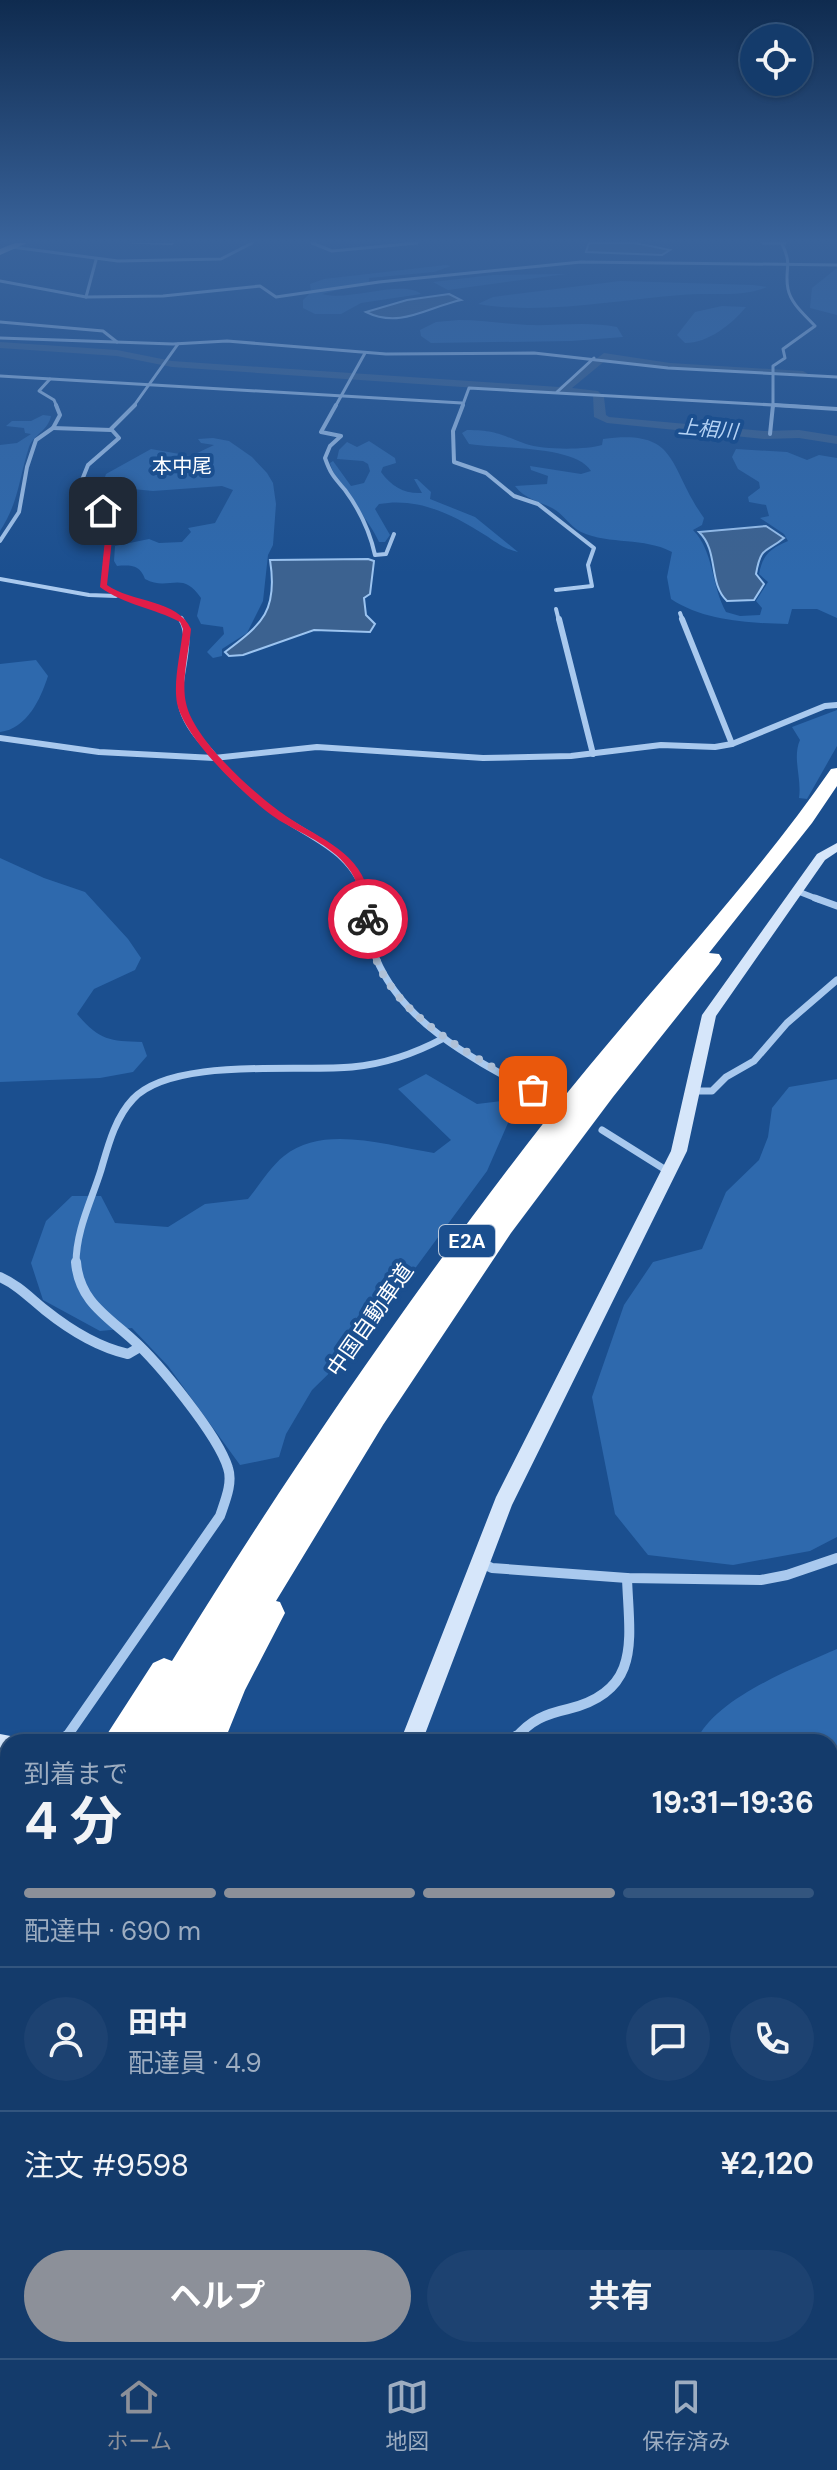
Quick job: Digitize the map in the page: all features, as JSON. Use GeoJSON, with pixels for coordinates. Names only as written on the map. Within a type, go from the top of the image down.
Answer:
{"type":"FeatureCollection","features":[{"type":"Feature","properties":{"kind":"highway","name":"中国自動車道"},"geometry":{"type":"LineString","coordinates":[[146,1734],[371,1379],[489,1211],[573,1101],[773,861],[837,773]]}},
{"type":"Feature","properties":{"kind":"highway","name":"E2A"},"geometry":{"type":"LineString","coordinates":[[178,1734],[375,1417],[503,1225],[837,801]]}},
{"type":"Feature","properties":{"kind":"highway"},"geometry":{"type":"LineString","coordinates":[[210,1734],[234,1679],[375,1417]]}},
{"type":"Feature","properties":{"kind":"highway"},"geometry":{"type":"LineString","coordinates":[[124,1734],[230,1571],[263,1545]]}},
{"type":"Feature","properties":{"kind":"street"},"geometry":{"type":"LineString","coordinates":[[111,430],[150,386],[173,353]]}},
{"type":"Feature","properties":{"kind":"street"},"geometry":{"type":"LineString","coordinates":[[365,353],[321,432],[341,436],[326,453],[328,472],[344,489],[371,535],[375,555],[386,554],[394,534]]}},
{"type":"Feature","properties":{"kind":"street"},"geometry":{"type":"LineString","coordinates":[[517,353],[597,358],[668,368],[837,377]]}},
{"type":"Feature","properties":{"kind":"street"},"geometry":{"type":"LineString","coordinates":[[770,434],[773,366],[785,358],[784,353]]}},
{"type":"Feature","properties":{"kind":"street"},"geometry":{"type":"LineString","coordinates":[[558,390],[597,358]]}},
{"type":"Feature","properties":{"kind":"street"},"geometry":{"type":"LineString","coordinates":[[0,376],[462,403]]}},
{"type":"Feature","properties":{"kind":"street"},"geometry":{"type":"LineString","coordinates":[[0,541],[19,512],[36,440],[53,428],[60,415],[54,400],[39,391],[50,379]]}},
{"type":"Feature","properties":{"kind":"street"},"geometry":{"type":"LineString","coordinates":[[556,590],[592,586],[588,565],[594,548],[538,504],[514,496],[481,471],[454,462],[453,431],[467,389],[558,390],[837,409]]}},
{"type":"Feature","properties":{"kind":"street"},"geometry":{"type":"LineString","coordinates":[[53,428],[111,430],[119,438],[88,465],[78,490],[84,501],[110,516],[103,586],[117,596]]}},
{"type":"Feature","properties":{"kind":"street"},"geometry":{"type":"LineString","coordinates":[[0,579],[36,582],[89,596],[117,596],[162,609],[183,620],[187,629],[180,692],[183,712],[191,730],[214,758],[282,818],[322,839],[356,871],[362,883],[376,958],[410,1009],[444,1038],[555,1103]]}},
{"type":"Feature","properties":{"kind":"street"},"geometry":{"type":"LineString","coordinates":[[556,609],[593,754]]}},
{"type":"Feature","properties":{"kind":"street"},"geometry":{"type":"LineString","coordinates":[[680,613],[732,744]]}},
{"type":"Feature","properties":{"kind":"street"},"geometry":{"type":"LineString","coordinates":[[0,738],[99,752],[214,758],[281,748],[333,746],[483,758],[593,754],[661,745],[715,747],[732,744],[825,706],[837,705]]}},
{"type":"Feature","properties":{"kind":"street"},"geometry":{"type":"LineString","coordinates":[[414,1734],[480,1563],[535,1435],[679,1151],[709,1015],[821,857],[837,847]]}},
{"type":"Feature","properties":{"kind":"street"},"geometry":{"type":"LineString","coordinates":[[797,891],[837,906]]}},
{"type":"Feature","properties":{"kind":"street"},"geometry":{"type":"LineString","coordinates":[[694,1091],[712,1091],[726,1077],[754,1061],[787,1023],[837,980]]}},
{"type":"Feature","properties":{"kind":"street"},"geometry":{"type":"LineString","coordinates":[[69,1734],[220,1516],[229,1489],[229,1467],[157,1363],[105,1318],[77,1279],[77,1233],[123,1113],[142,1090],[206,1071],[255,1066],[375,1065],[412,1057],[444,1038]]}},
{"type":"Feature","properties":{"kind":"street"},"geometry":{"type":"LineString","coordinates":[[602,1130],[670,1172]]}},
{"type":"Feature","properties":{"kind":"street"},"geometry":{"type":"LineString","coordinates":[[0,1277],[13,1283],[50,1315],[83,1335],[128,1354],[140,1347]]}},
{"type":"Feature","properties":{"kind":"street"},"geometry":{"type":"LineString","coordinates":[[480,1563],[492,1568],[627,1578],[761,1580],[787,1575],[837,1558]]}},
{"type":"Feature","properties":{"kind":"street"},"geometry":{"type":"LineString","coordinates":[[520,1734],[533,1720],[588,1706],[607,1694],[622,1676],[630,1646],[627,1578]]}},
{"type":"Feature","properties":{"kind":"shaded area"},"geometry":{"type":"Polygon","coordinates":[[[43,415],[51,416],[29,447],[15,500],[0,531],[0,445],[17,443],[31,434],[25,433],[24,428],[6,426],[12,421],[31,421],[43,415]]]}},
{"type":"Feature","properties":{"kind":"shaded area"},"geometry":{"type":"Polygon","coordinates":[[[467,430],[492,432],[533,446],[553,448],[595,447],[602,445],[603,439],[628,437],[659,446],[668,455],[704,518],[702,525],[693,530],[709,558],[721,602],[726,612],[740,616],[760,615],[762,608],[756,601],[768,582],[759,574],[763,562],[772,550],[788,541],[784,534],[760,518],[769,516],[766,505],[749,502],[748,497],[760,488],[759,482],[738,469],[732,457],[736,449],[787,452],[807,460],[819,455],[837,458],[837,618],[817,609],[792,609],[788,624],[758,623],[712,616],[684,606],[671,599],[667,577],[672,552],[650,544],[581,532],[556,511],[527,497],[515,486],[547,484],[548,476],[531,470],[530,466],[581,474],[591,471],[582,463],[553,452],[469,444],[462,433],[467,430]]]}},
{"type":"Feature","properties":{"kind":"shaded area"},"geometry":{"type":"Polygon","coordinates":[[[198,439],[229,441],[252,457],[273,483],[276,504],[273,545],[268,555],[263,601],[247,633],[222,649],[222,656],[213,658],[207,652],[224,634],[223,627],[201,624],[197,616],[201,598],[194,589],[181,583],[154,582],[145,579],[134,567],[117,566],[114,561],[115,546],[149,539],[159,543],[182,542],[191,532],[188,528],[215,523],[233,490],[222,486],[153,491],[102,486],[106,474],[151,449],[191,456],[214,445],[201,443],[198,439]]]}},
{"type":"Feature","properties":{"kind":"shaded area"},"geometry":{"type":"Polygon","coordinates":[[[369,441],[395,458],[396,463],[383,467],[381,472],[394,485],[409,492],[422,493],[414,479],[417,479],[431,492],[430,499],[475,517],[518,552],[447,514],[407,503],[379,504],[375,509],[390,535],[385,542],[379,542],[330,463],[333,461],[351,486],[364,483],[370,471],[368,464],[337,459],[339,450],[347,442],[357,447],[369,441]]]}},
{"type":"Feature","properties":{"kind":"shaded area"},"geometry":{"type":"Polygon","coordinates":[[[766,526],[784,538],[760,558],[756,574],[764,584],[754,600],[727,601],[717,585],[709,548],[699,532],[766,526]]]}},
{"type":"Feature","properties":{"kind":"shaded area"},"geometry":{"type":"Polygon","coordinates":[[[270,560],[374,561],[370,594],[364,598],[366,615],[375,624],[370,632],[314,630],[243,655],[229,656],[225,652],[249,633],[265,614],[272,592],[270,560]]]}},
{"type":"Feature","properties":{"kind":"shaded area"},"geometry":{"type":"Polygon","coordinates":[[[36,660],[48,676],[37,703],[18,725],[0,732],[0,664],[36,660]]]}},
{"type":"Feature","properties":{"kind":"shaded area"},"geometry":{"type":"Polygon","coordinates":[[[837,710],[837,746],[807,799],[799,798],[797,754],[800,740],[792,727],[837,710]]]}},
{"type":"Feature","properties":{"kind":"shaded area"},"geometry":{"type":"Polygon","coordinates":[[[0,858],[85,892],[141,958],[135,970],[94,989],[77,1014],[105,1037],[142,1042],[147,1056],[133,1072],[100,1078],[0,1082],[0,858]]]}},
{"type":"Feature","properties":{"kind":"shaded area"},"geometry":{"type":"Polygon","coordinates":[[[426,1074],[477,1104],[510,1100],[508,1123],[487,1171],[360,1343],[312,1390],[286,1434],[279,1457],[240,1465],[168,1366],[132,1328],[100,1331],[43,1300],[31,1263],[46,1221],[72,1196],[101,1196],[115,1223],[168,1227],[205,1204],[248,1199],[269,1171],[300,1146],[337,1139],[376,1142],[434,1153],[451,1140],[398,1089],[426,1074]]]}},
{"type":"Feature","properties":{"kind":"shaded area"},"geometry":{"type":"Polygon","coordinates":[[[837,1079],[837,1537],[810,1551],[733,1565],[648,1555],[615,1514],[592,1397],[624,1305],[653,1262],[702,1249],[726,1192],[759,1160],[768,1137],[772,1108],[789,1087],[837,1079]]]}},
{"type":"Feature","properties":{"kind":"shaded area"},"geometry":{"type":"Polygon","coordinates":[[[837,1649],[837,1734],[700,1734],[719,1712],[737,1698],[837,1649]]]}},
{"type":"Feature","properties":{"kind":"waterway","name":"上相川"},"geometry":{"type":"LineString","coordinates":[[117,353],[172,364],[594,393]]}},
{"type":"Feature","properties":{"kind":"waterway"},"geometry":{"type":"LineString","coordinates":[[563,390],[604,356],[670,366],[803,374]]}},
{"type":"Feature","properties":{"kind":"waterway","name":"上相川"},"geometry":{"type":"LineString","coordinates":[[598,397],[600,417],[607,420],[764,435],[799,434],[837,440]]}},
{"type":"Feature","properties":{"kind":"way so far"},"geometry":{"type":"LineString","coordinates":[[368,919],[376,958],[410,1009],[444,1038],[533,1090]]}},
{"type":"Feature","properties":{"kind":"district","name":"本中尾"},"geometry":{"type":"Point","coordinates":[182,466]}},
{"type":"Feature","properties":{"kind":"route"},"geometry":{"type":"LineString","coordinates":[[103,511],[111,521],[103,586],[109,593],[176,615],[183,620],[187,629],[180,692],[183,712],[191,730],[214,758],[282,818],[322,839],[341,854],[362,883],[368,919]]}}]}
